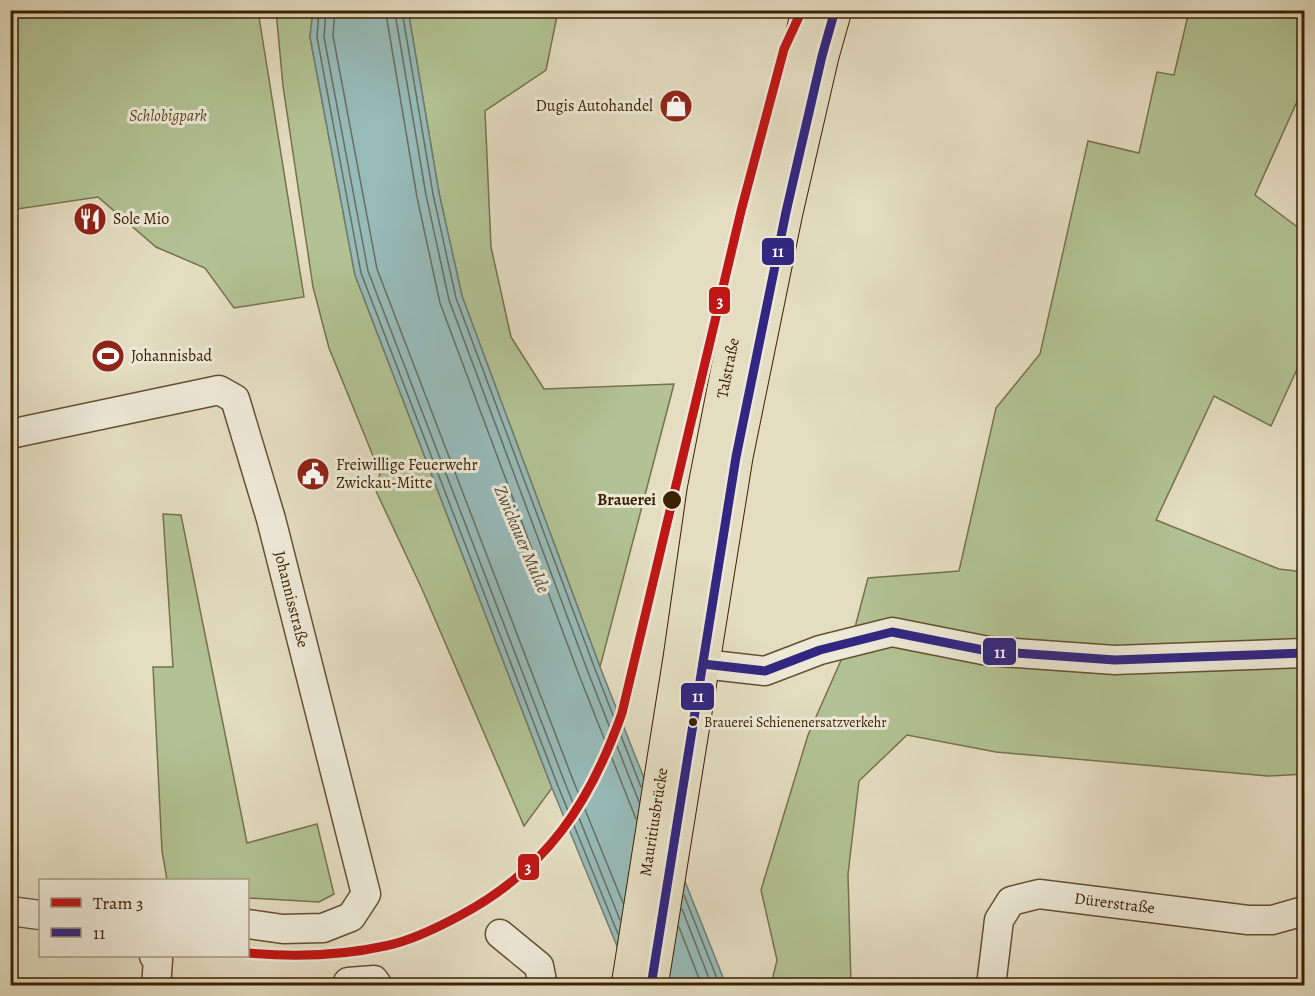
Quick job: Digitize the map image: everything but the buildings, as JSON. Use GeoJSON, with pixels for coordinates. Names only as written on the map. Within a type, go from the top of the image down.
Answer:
{"type":"FeatureCollection","features":[{"type":"Feature","properties":{"kind":"main road","name":"Talstraße"},"geometry":{"type":"LineString","coordinates":[[692,661],[704,491],[732,348],[808,10]]}},
{"type":"Feature","properties":{"kind":"main road","name":"Talstraße"},"geometry":{"type":"LineString","coordinates":[[692,661],[786,212],[835,10]]}},
{"type":"Feature","properties":{"kind":"main road","name":"Mauritiusbrücke"},"geometry":{"type":"LineString","coordinates":[[651,986],[695,716],[692,661]]}},
{"type":"Feature","properties":{"kind":"main road","name":"Mauritiusbrücke"},"geometry":{"type":"LineString","coordinates":[[628,986],[692,661]]}},
{"type":"Feature","properties":{"kind":"street","name":"Johannisstraße"},"geometry":{"type":"LineString","coordinates":[[10,434],[219,390],[235,399],[271,519],[366,894],[351,917],[323,928],[283,929],[249,924]]}},
{"type":"Feature","properties":{"kind":"street"},"geometry":{"type":"LineString","coordinates":[[692,661],[765,671],[820,650],[892,632],[988,651],[1115,660],[1305,653]]}},
{"type":"Feature","properties":{"kind":"street","name":"Dürerstraße"},"geometry":{"type":"LineString","coordinates":[[991,986],[999,920],[1011,901],[1039,894],[1248,920],[1272,920],[1305,911]]}},
{"type":"Feature","properties":{"kind":"street"},"geometry":{"type":"LineString","coordinates":[[10,911],[39,915]]}},
{"type":"Feature","properties":{"kind":"street"},"geometry":{"type":"LineString","coordinates":[[500,934],[539,966],[543,986]]}},
{"type":"Feature","properties":{"kind":"street"},"geometry":{"type":"LineString","coordinates":[[155,957],[158,960],[156,986]]}},
{"type":"Feature","properties":{"kind":"street"},"geometry":{"type":"LineString","coordinates":[[347,986],[348,982],[374,980],[378,986]]}},
{"type":"Feature","properties":{"kind":"green space","name":"Schlobigpark"},"geometry":{"type":"Polygon","coordinates":[[[11,10],[258,11],[304,297],[234,308],[205,268],[156,247],[98,197],[11,210],[11,10]]]}},
{"type":"Feature","properties":{"kind":"green space"},"geometry":{"type":"Polygon","coordinates":[[[276,11],[313,11],[310,37],[355,275],[552,788],[524,826],[422,589],[376,491],[380,473],[329,348],[313,287],[283,86],[276,11]]]}},
{"type":"Feature","properties":{"kind":"green space"},"geometry":{"type":"Polygon","coordinates":[[[409,11],[558,11],[546,70],[485,111],[491,247],[511,337],[544,389],[674,384],[600,667],[462,296],[439,193],[409,11]]]}},
{"type":"Feature","properties":{"kind":"green space"},"geometry":{"type":"Polygon","coordinates":[[[1189,11],[1304,11],[1304,86],[1255,195],[1304,231],[1304,354],[1271,426],[1214,396],[1156,520],[1279,569],[1304,572],[1304,774],[1268,776],[996,752],[907,735],[859,781],[848,874],[851,985],[771,985],[777,960],[761,890],[808,735],[854,631],[868,578],[959,571],[996,408],[1040,354],[1088,141],[1139,153],[1157,72],[1174,75],[1189,11]]]}},
{"type":"Feature","properties":{"kind":"green space"},"geometry":{"type":"Polygon","coordinates":[[[163,514],[181,515],[247,843],[317,824],[334,894],[319,902],[249,898],[249,879],[167,879],[162,851],[153,667],[173,667],[163,514]]]}},
{"type":"Feature","properties":{"kind":"water","name":"Zwickauer Mulde"},"geometry":{"type":"Polygon","coordinates":[[[313,11],[409,11],[439,193],[462,296],[600,667],[726,985],[633,985],[552,788],[355,275],[310,37],[313,11]]]}},
{"type":"Feature","properties":{"kind":"tram line","name":"3"},"geometry":{"type":"LineString","coordinates":[[249,953],[299,955],[351,952],[395,944],[443,925],[491,897],[518,877],[541,855],[580,804],[609,746],[622,713],[741,211],[784,49],[802,10]]}},
{"type":"Feature","properties":{"kind":"transit line","name":"11"},"geometry":{"type":"LineString","coordinates":[[651,986],[736,457],[786,212],[835,10]]}},
{"type":"Feature","properties":{"kind":"transit line","name":"11"},"geometry":{"type":"LineString","coordinates":[[703,664],[765,671],[820,650],[892,632],[988,651],[1115,660],[1304,653]]}},
{"type":"Feature","properties":{"kind":"place","name":"Dugis Autohandel"},"geometry":{"type":"Point","coordinates":[676,106]}},
{"type":"Feature","properties":{"kind":"place","name":"Sole Mio"},"geometry":{"type":"Point","coordinates":[90,219]}},
{"type":"Feature","properties":{"kind":"place","name":"Johannisbad"},"geometry":{"type":"Point","coordinates":[108,356]}},
{"type":"Feature","properties":{"kind":"place","name":"Freiwillige Feuerwehr Zwickau-Mitte"},"geometry":{"type":"Point","coordinates":[313,474]}},
{"type":"Feature","properties":{"kind":"place","name":"Brauerei"},"geometry":{"type":"Point","coordinates":[672,500]}},
{"type":"Feature","properties":{"kind":"place","name":"Brauerei Schienenersatzverkehr"},"geometry":{"type":"Point","coordinates":[693,722]}}]}
